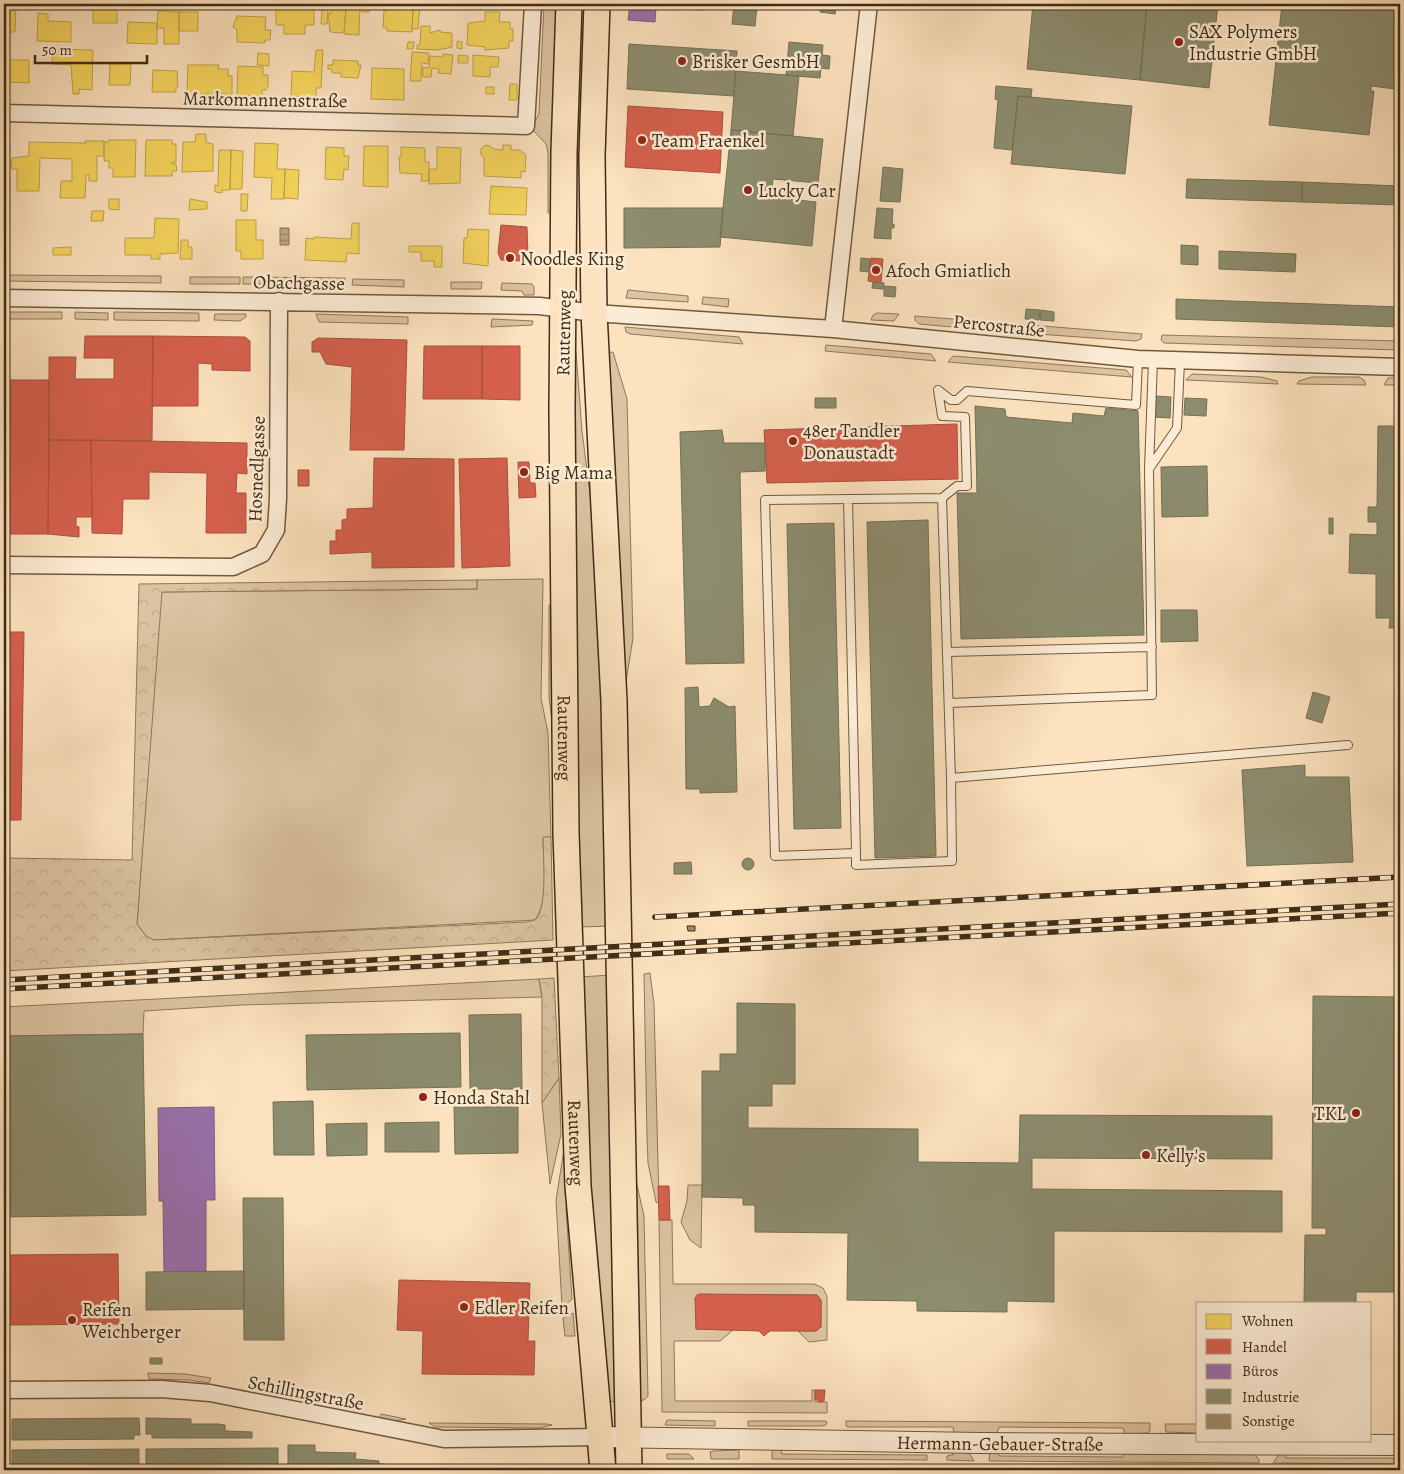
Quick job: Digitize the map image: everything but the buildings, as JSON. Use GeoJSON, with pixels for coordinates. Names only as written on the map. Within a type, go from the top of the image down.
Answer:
{"type":"FeatureCollection","features":[{"type":"Feature","properties":{"kind":"main road","name":"Rautenweg"},"geometry":{"type":"LineString","coordinates":[[569,4],[564,153],[562,420],[566,833],[578,1186],[603,1470]]}},
{"type":"Feature","properties":{"kind":"main road","name":"Rautenweg"},"geometry":{"type":"LineString","coordinates":[[597,4],[592,156],[594,313],[614,701],[629,1470]]}},
{"type":"Feature","properties":{"kind":"street","name":"Markomannenstraße"},"geometry":{"type":"LineString","coordinates":[[4,113],[526,126],[533,4]]}},
{"type":"Feature","properties":{"kind":"street"},"geometry":{"type":"LineString","coordinates":[[833,329],[869,4]]}},
{"type":"Feature","properties":{"kind":"street","name":"Obachgasse"},"geometry":{"type":"LineString","coordinates":[[4,298],[530,306],[594,313]]}},
{"type":"Feature","properties":{"kind":"street","name":"Hosnedlgasse"},"geometry":{"type":"LineString","coordinates":[[4,565],[233,567],[262,554],[276,530],[278,499],[278,301]]}},
{"type":"Feature","properties":{"kind":"street","name":"Percostraße"},"geometry":{"type":"LineString","coordinates":[[594,313],[833,329],[1145,359],[1400,367]]}},
{"type":"Feature","properties":{"kind":"street","name":"Schillingstraße"},"geometry":{"type":"LineString","coordinates":[[4,1390],[161,1389],[210,1394],[444,1438],[600,1437]]}},
{"type":"Feature","properties":{"kind":"street","name":"Hermann-Gebauer-Straße"},"geometry":{"type":"LineString","coordinates":[[600,1437],[1128,1445],[1400,1445]]}},
{"type":"Feature","properties":{"kind":"lane"},"geometry":{"type":"LineString","coordinates":[[856,853],[775,856],[765,500],[942,498],[957,486],[967,486],[967,466],[965,417],[942,416],[938,390],[950,400],[957,400],[967,391],[1136,406],[1145,359]]}},
{"type":"Feature","properties":{"kind":"lane"},"geometry":{"type":"LineString","coordinates":[[949,703],[1152,695],[1150,469],[1145,359]]}},
{"type":"Feature","properties":{"kind":"lane"},"geometry":{"type":"LineString","coordinates":[[1150,469],[1177,428],[1180,361]]}},
{"type":"Feature","properties":{"kind":"lane"},"geometry":{"type":"LineString","coordinates":[[848,499],[856,865],[952,861],[942,498]]}},
{"type":"Feature","properties":{"kind":"lane"},"geometry":{"type":"LineString","coordinates":[[947,652],[1152,647]]}},
{"type":"Feature","properties":{"kind":"lane"},"geometry":{"type":"LineString","coordinates":[[951,778],[1348,745]]}},
{"type":"Feature","properties":{"kind":"green space"},"geometry":{"type":"Polygon","coordinates":[[[544,4],[560,4],[554,213],[548,213],[548,152],[546,144],[531,128],[539,114],[544,4]]]}},
{"type":"Feature","properties":{"kind":"green space"},"geometry":{"type":"Polygon","coordinates":[[[575,4],[585,4],[581,162],[575,161],[575,4]]]}},
{"type":"Feature","properties":{"kind":"green space"},"geometry":{"type":"Polygon","coordinates":[[[4,275],[161,276],[161,283],[4,281],[4,275]]]}},
{"type":"Feature","properties":{"kind":"green space"},"geometry":{"type":"Polygon","coordinates":[[[190,277],[240,277],[240,284],[190,284],[190,277]]]}},
{"type":"Feature","properties":{"kind":"green space"},"geometry":{"type":"Polygon","coordinates":[[[243,277],[345,278],[345,285],[243,284],[243,277]]]}},
{"type":"Feature","properties":{"kind":"green space"},"geometry":{"type":"Polygon","coordinates":[[[353,279],[404,280],[404,287],[352,285],[353,279]]]}},
{"type":"Feature","properties":{"kind":"green space"},"geometry":{"type":"Polygon","coordinates":[[[451,282],[482,282],[481,289],[451,289],[451,282]]]}},
{"type":"Feature","properties":{"kind":"green space"},"geometry":{"type":"Polygon","coordinates":[[[502,283],[532,284],[534,295],[524,295],[522,291],[501,290],[502,283]]]}},
{"type":"Feature","properties":{"kind":"green space"},"geometry":{"type":"Polygon","coordinates":[[[628,290],[688,296],[688,302],[626,298],[628,290]]]}},
{"type":"Feature","properties":{"kind":"green space"},"geometry":{"type":"Polygon","coordinates":[[[703,297],[729,299],[728,307],[702,304],[703,297]]]}},
{"type":"Feature","properties":{"kind":"green space"},"geometry":{"type":"Polygon","coordinates":[[[4,312],[62,312],[62,319],[4,319],[4,312]]]}},
{"type":"Feature","properties":{"kind":"green space"},"geometry":{"type":"Polygon","coordinates":[[[75,312],[108,313],[108,320],[75,319],[75,312]]]}},
{"type":"Feature","properties":{"kind":"green space"},"geometry":{"type":"Polygon","coordinates":[[[114,312],[199,313],[199,321],[114,320],[114,312]]]}},
{"type":"Feature","properties":{"kind":"green space"},"geometry":{"type":"Polygon","coordinates":[[[877,313],[899,314],[894,321],[871,320],[873,315],[877,313]]]}},
{"type":"Feature","properties":{"kind":"green space"},"geometry":{"type":"Polygon","coordinates":[[[215,314],[246,314],[246,317],[240,321],[214,320],[215,314]]]}},
{"type":"Feature","properties":{"kind":"green space"},"geometry":{"type":"Polygon","coordinates":[[[316,314],[408,317],[408,324],[319,322],[316,314]]]}},
{"type":"Feature","properties":{"kind":"green space"},"geometry":{"type":"Polygon","coordinates":[[[915,316],[1003,323],[997,331],[919,324],[915,320],[915,316]]]}},
{"type":"Feature","properties":{"kind":"green space"},"geometry":{"type":"Polygon","coordinates":[[[492,319],[533,321],[532,325],[491,327],[492,319]]]}},
{"type":"Feature","properties":{"kind":"green space"},"geometry":{"type":"Polygon","coordinates":[[[1018,324],[1142,334],[1141,339],[1136,341],[1023,333],[1018,324]]]}},
{"type":"Feature","properties":{"kind":"green space"},"geometry":{"type":"Polygon","coordinates":[[[625,327],[739,337],[743,344],[630,334],[626,332],[625,327]]]}},
{"type":"Feature","properties":{"kind":"green space"},"geometry":{"type":"Polygon","coordinates":[[[1162,335],[1400,341],[1400,350],[1164,343],[1161,340],[1162,335]]]}},
{"type":"Feature","properties":{"kind":"green space"},"geometry":{"type":"Polygon","coordinates":[[[826,345],[931,354],[936,361],[825,351],[826,345]]]}},
{"type":"Feature","properties":{"kind":"green space"},"geometry":{"type":"Polygon","coordinates":[[[570,352],[576,352],[582,431],[598,556],[610,926],[579,927],[570,352]]]}},
{"type":"Feature","properties":{"kind":"green space"},"geometry":{"type":"Polygon","coordinates":[[[613,352],[627,399],[633,638],[625,688],[605,353],[613,352]]]}},
{"type":"Feature","properties":{"kind":"green space"},"geometry":{"type":"Polygon","coordinates":[[[953,356],[1126,370],[1132,377],[948,362],[953,356]]]}},
{"type":"Feature","properties":{"kind":"green space"},"geometry":{"type":"Polygon","coordinates":[[[1192,374],[1261,377],[1277,381],[1278,384],[1186,380],[1192,374]]]}},
{"type":"Feature","properties":{"kind":"green space"},"geometry":{"type":"Polygon","coordinates":[[[1312,377],[1359,377],[1364,380],[1366,385],[1297,384],[1299,381],[1312,377]]]}},
{"type":"Feature","properties":{"kind":"green space"},"geometry":{"type":"Polygon","coordinates":[[[1388,378],[1400,378],[1400,385],[1384,385],[1388,378]]]}},
{"type":"Feature","properties":{"kind":"green space"},"geometry":{"type":"Polygon","coordinates":[[[543,579],[541,698],[548,733],[551,837],[543,838],[543,902],[535,920],[153,940],[146,936],[137,924],[161,592],[477,589],[477,580],[543,579]]]}},
{"type":"Feature","properties":{"kind":"green space"},"geometry":{"type":"Polygon","coordinates":[[[477,580],[477,589],[162,592],[137,924],[146,936],[154,940],[527,922],[535,920],[542,905],[544,881],[543,837],[551,837],[553,940],[4,971],[4,858],[132,860],[139,584],[477,580]]]}},
{"type":"Feature","properties":{"kind":"green space"},"geometry":{"type":"Polygon","coordinates":[[[549,605],[556,607],[553,728],[549,698],[549,605]]]}},
{"type":"Feature","properties":{"kind":"green space"},"geometry":{"type":"Polygon","coordinates":[[[650,973],[654,1004],[659,1203],[656,1202],[648,1163],[644,974],[650,973]]]}},
{"type":"Feature","properties":{"kind":"green space"},"geometry":{"type":"Polygon","coordinates":[[[611,975],[622,1401],[608,1402],[593,1256],[580,977],[611,975]]]}},
{"type":"Feature","properties":{"kind":"green space"},"geometry":{"type":"Polygon","coordinates":[[[554,978],[559,1078],[542,1103],[542,997],[539,979],[554,978]]]}},
{"type":"Feature","properties":{"kind":"green space"},"geometry":{"type":"Polygon","coordinates":[[[539,979],[542,997],[241,1005],[144,1011],[143,1034],[4,1036],[4,1007],[539,979]]]}},
{"type":"Feature","properties":{"kind":"green space"},"geometry":{"type":"Polygon","coordinates":[[[559,1078],[561,1134],[550,1184],[542,1103],[559,1078]]]}},
{"type":"Feature","properties":{"kind":"green space"},"geometry":{"type":"Polygon","coordinates":[[[565,1143],[569,1195],[566,1209],[572,1299],[564,1307],[562,1306],[556,1200],[565,1143]]]}},
{"type":"Feature","properties":{"kind":"green space"},"geometry":{"type":"Polygon","coordinates":[[[634,1172],[644,1216],[648,1396],[644,1400],[637,1401],[634,1172]]]}},
{"type":"Feature","properties":{"kind":"green space"},"geometry":{"type":"Polygon","coordinates":[[[688,1185],[702,1185],[701,1248],[690,1240],[681,1222],[687,1201],[688,1185]]]}},
{"type":"Feature","properties":{"kind":"green space"},"geometry":{"type":"Polygon","coordinates":[[[659,1220],[672,1220],[673,1284],[814,1284],[823,1288],[827,1296],[827,1340],[809,1342],[798,1331],[816,1331],[821,1327],[821,1300],[817,1295],[696,1295],[696,1329],[733,1330],[720,1341],[674,1341],[675,1401],[812,1401],[812,1390],[815,1390],[815,1402],[827,1402],[827,1413],[662,1412],[659,1220]]]}},
{"type":"Feature","properties":{"kind":"green space"},"geometry":{"type":"Polygon","coordinates":[[[573,1313],[575,1336],[565,1336],[563,1318],[573,1313]]]}},
{"type":"Feature","properties":{"kind":"green space"},"geometry":{"type":"Polygon","coordinates":[[[148,1373],[185,1374],[211,1378],[209,1383],[189,1380],[149,1379],[148,1373]]]}},
{"type":"Feature","properties":{"kind":"green space"},"geometry":{"type":"Polygon","coordinates":[[[381,1414],[406,1419],[394,1421],[380,1418],[381,1414]]]}},
{"type":"Feature","properties":{"kind":"green space"},"geometry":{"type":"Polygon","coordinates":[[[667,1420],[715,1421],[715,1426],[665,1425],[667,1420]]]}},
{"type":"Feature","properties":{"kind":"green space"},"geometry":{"type":"Polygon","coordinates":[[[748,1421],[827,1422],[826,1425],[821,1426],[748,1426],[748,1421]]]}},
{"type":"Feature","properties":{"kind":"green space"},"geometry":{"type":"Polygon","coordinates":[[[846,1421],[1150,1423],[1150,1431],[1147,1433],[1125,1434],[1123,1428],[999,1427],[997,1433],[954,1433],[953,1427],[848,1427],[846,1426],[846,1421]]]}},
{"type":"Feature","properties":{"kind":"green space"},"geometry":{"type":"Polygon","coordinates":[[[429,1423],[552,1425],[539,1428],[435,1427],[429,1423]]]}},
{"type":"Feature","properties":{"kind":"green space"},"geometry":{"type":"Polygon","coordinates":[[[1165,1424],[1196,1424],[1196,1433],[1166,1432],[1165,1424]]]}},
{"type":"Feature","properties":{"kind":"green space"},"geometry":{"type":"Polygon","coordinates":[[[772,1449],[781,1450],[782,1454],[927,1455],[927,1460],[772,1459],[772,1449]]]}},
{"type":"Feature","properties":{"kind":"green space"},"geometry":{"type":"Polygon","coordinates":[[[739,1450],[739,1459],[711,1459],[710,1452],[713,1451],[739,1450]]]}},
{"type":"Feature","properties":{"kind":"green space"},"geometry":{"type":"Polygon","coordinates":[[[953,1451],[968,1451],[974,1461],[947,1460],[947,1456],[953,1455],[953,1451]]]}},
{"type":"Feature","properties":{"kind":"green space"},"geometry":{"type":"Polygon","coordinates":[[[998,1451],[999,1456],[1123,1457],[1123,1453],[1254,1453],[1259,1463],[989,1461],[990,1452],[998,1451]]]}},
{"type":"Feature","properties":{"kind":"green space"},"geometry":{"type":"Polygon","coordinates":[[[1280,1453],[1285,1453],[1286,1458],[1400,1458],[1400,1464],[1273,1463],[1280,1453]]]}},
{"type":"Feature","properties":{"kind":"green space"},"geometry":{"type":"Polygon","coordinates":[[[667,1454],[689,1454],[694,1459],[667,1459],[667,1454]]]}},
{"type":"Feature","properties":{"kind":"green space"},"geometry":{"type":"Polygon","coordinates":[[[694,1466],[694,1470],[660,1470],[664,1467],[694,1466]]]}},
{"type":"Feature","properties":{"kind":"green space"},"geometry":{"type":"Polygon","coordinates":[[[711,1467],[928,1468],[928,1470],[711,1470],[711,1467]]]}},
{"type":"Feature","properties":{"kind":"shaded area"},"geometry":{"type":"Polygon","coordinates":[[[280,228],[289,228],[289,245],[280,245],[280,228]]]}},
{"type":"Feature","properties":{"kind":"railway"},"geometry":{"type":"LineString","coordinates":[[655,917],[1400,877]]}},
{"type":"Feature","properties":{"kind":"railway"},"geometry":{"type":"LineString","coordinates":[[4,980],[1400,904]]}},
{"type":"Feature","properties":{"kind":"railway"},"geometry":{"type":"LineString","coordinates":[[4,989],[1400,913]]}},
{"type":"Feature","properties":{"kind":"place","name":"SAX Polymers Industrie GmbH"},"geometry":{"type":"Point","coordinates":[1179,42]}},
{"type":"Feature","properties":{"kind":"place","name":"Brisker GesmbH"},"geometry":{"type":"Point","coordinates":[682,61]}},
{"type":"Feature","properties":{"kind":"place","name":"Team Fraenkel"},"geometry":{"type":"Point","coordinates":[642,140]}},
{"type":"Feature","properties":{"kind":"place","name":"Lucky Car"},"geometry":{"type":"Point","coordinates":[748,190]}},
{"type":"Feature","properties":{"kind":"place","name":"Noodles King"},"geometry":{"type":"Point","coordinates":[510,258]}},
{"type":"Feature","properties":{"kind":"place","name":"Afoch Gmiatlich"},"geometry":{"type":"Point","coordinates":[876,270]}},
{"type":"Feature","properties":{"kind":"place","name":"48er Tandler Donaustadt"},"geometry":{"type":"Point","coordinates":[793,441]}},
{"type":"Feature","properties":{"kind":"place","name":"Big Mama"},"geometry":{"type":"Point","coordinates":[524,472]}},
{"type":"Feature","properties":{"kind":"place","name":"Honda Stahl"},"geometry":{"type":"Point","coordinates":[423,1097]}},
{"type":"Feature","properties":{"kind":"place","name":"TKL"},"geometry":{"type":"Point","coordinates":[1356,1113]}},
{"type":"Feature","properties":{"kind":"place","name":"Kelly's"},"geometry":{"type":"Point","coordinates":[1146,1155]}},
{"type":"Feature","properties":{"kind":"place","name":"Edler Reifen"},"geometry":{"type":"Point","coordinates":[464,1307]}},
{"type":"Feature","properties":{"kind":"place","name":"Reifen Weichberger"},"geometry":{"type":"Point","coordinates":[72,1320]}}]}
